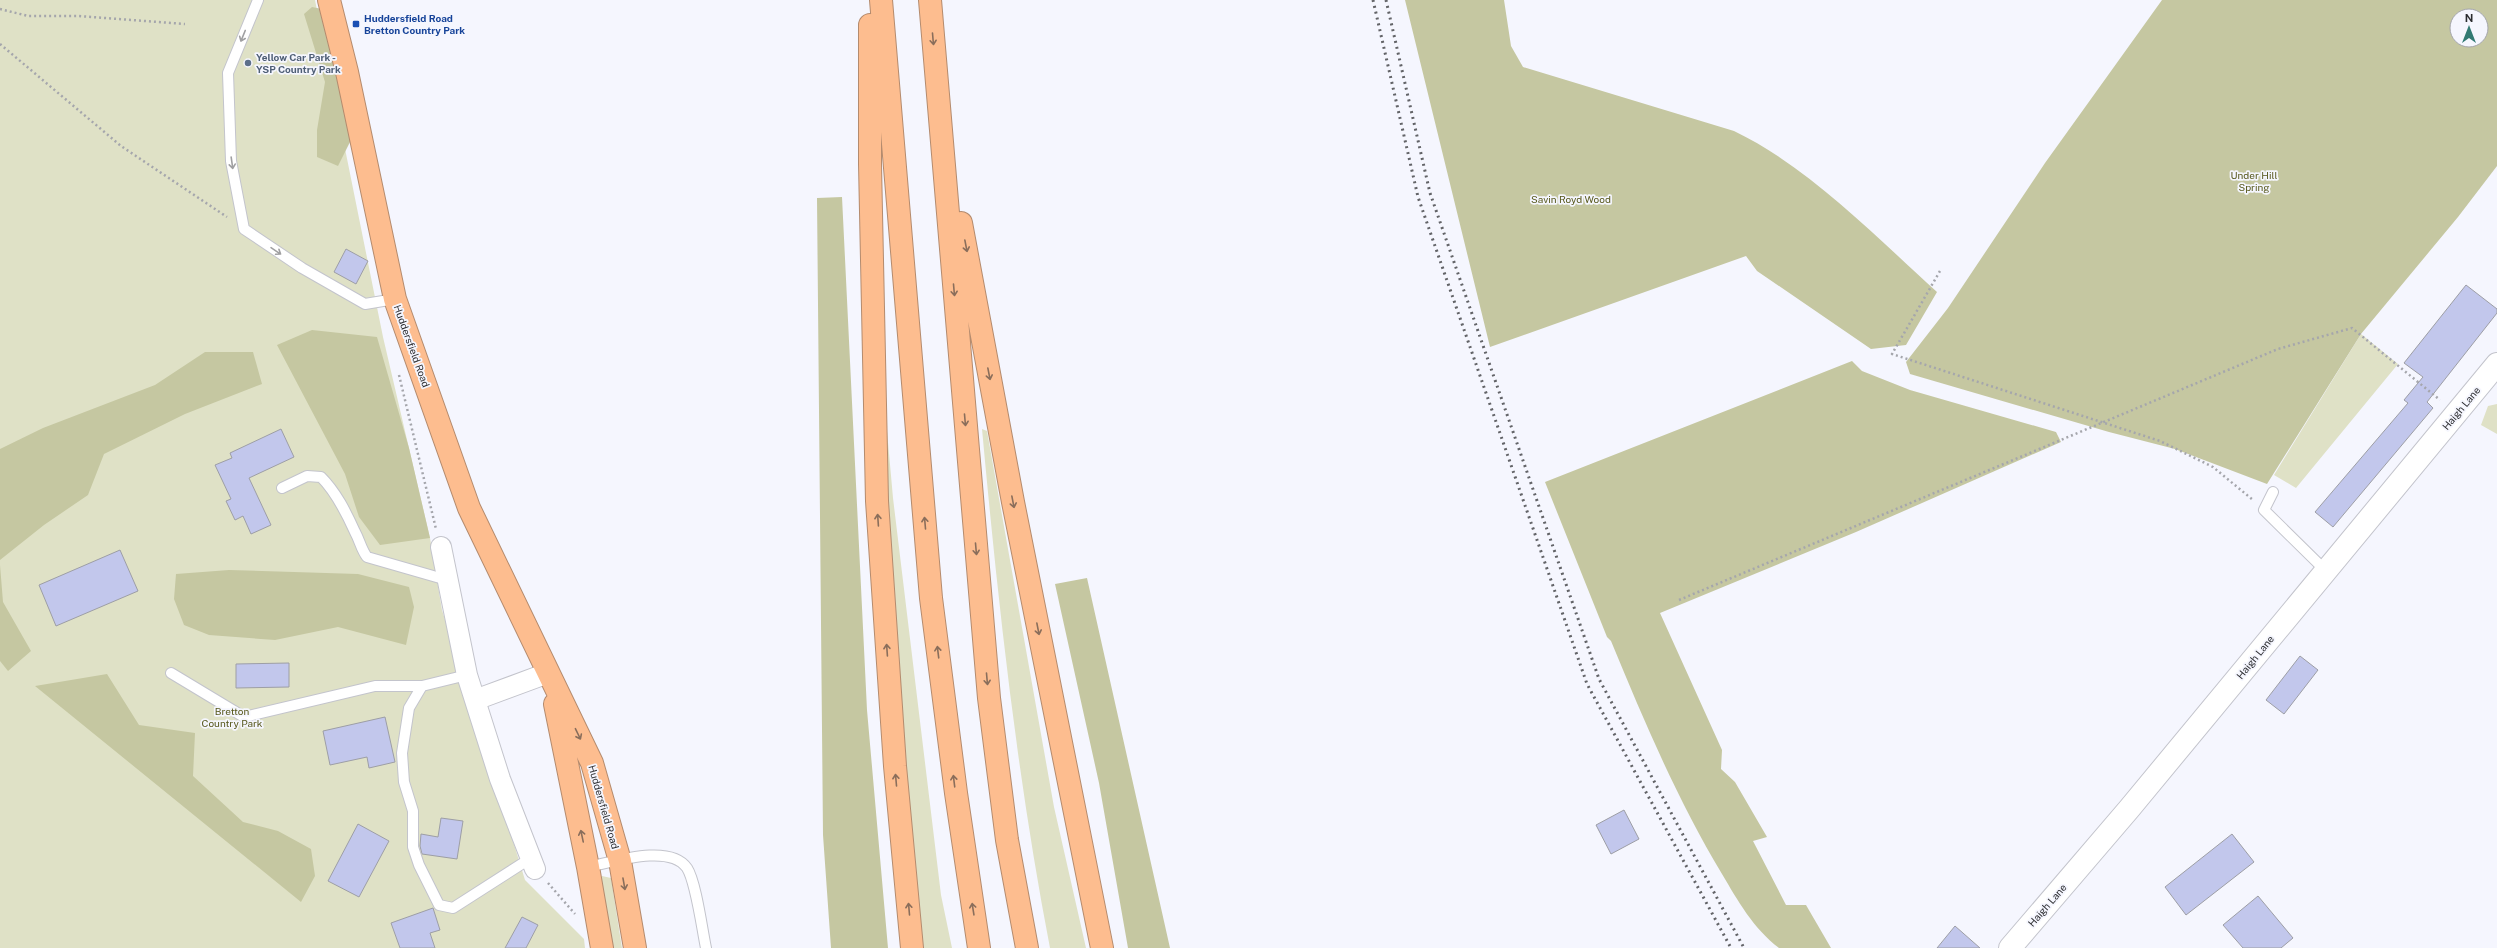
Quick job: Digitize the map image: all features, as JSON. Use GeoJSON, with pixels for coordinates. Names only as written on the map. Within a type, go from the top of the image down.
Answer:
{"type":"FeatureCollection","features":[{"type":"Feature","properties":{"kind":"highway","name":"Huddersfield Road"},"geometry":{"type":"LineString","coordinates":[[329,0],[347,72],[395,299],[469,508],[592,763],[620,861],[635,948]]}},
{"type":"Feature","properties":{"kind":"highway"},"geometry":{"type":"LineString","coordinates":[[870,0],[870,164],[876,501],[895,766],[912,948]]}},
{"type":"Feature","properties":{"kind":"highway"},"geometry":{"type":"LineString","coordinates":[[881,0],[931,598],[956,793],[979,948]]}},
{"type":"Feature","properties":{"kind":"highway"},"geometry":{"type":"LineString","coordinates":[[930,0],[989,698],[1007,840],[1027,948]]}},
{"type":"Feature","properties":{"kind":"highway"},"geometry":{"type":"LineString","coordinates":[[938,98],[1015,510],[1102,948]]}},
{"type":"Feature","properties":{"kind":"highway","name":"Huddersfield Road"},"geometry":{"type":"LineString","coordinates":[[548,673],[588,867],[602,948]]}},
{"type":"Feature","properties":{"kind":"street","name":"Haigh Lane"},"geometry":{"type":"LineString","coordinates":[[2010,948],[2129,809],[2497,364]]}},
{"type":"Feature","properties":{"kind":"street"},"geometry":{"type":"LineString","coordinates":[[441,547],[467,675],[500,779],[533,864]]}},
{"type":"Feature","properties":{"kind":"street"},"geometry":{"type":"LineString","coordinates":[[475,700],[548,673]]}},
{"type":"Feature","properties":{"kind":"lane"},"geometry":{"type":"LineString","coordinates":[[258,0],[228,73],[231,161],[244,229],[302,268],[365,304],[395,299]]}},
{"type":"Feature","properties":{"kind":"lane"},"geometry":{"type":"LineString","coordinates":[[282,488],[307,476],[321,477],[331,486],[356,533],[361,549],[367,557],[448,580]]}},
{"type":"Feature","properties":{"kind":"lane"},"geometry":{"type":"LineString","coordinates":[[2273,492],[2264,510],[2326,571]]}},
{"type":"Feature","properties":{"kind":"lane"},"geometry":{"type":"LineString","coordinates":[[171,673],[244,717],[375,686],[422,686],[467,675]]}},
{"type":"Feature","properties":{"kind":"lane"},"geometry":{"type":"LineString","coordinates":[[422,686],[409,708],[402,753],[404,782],[413,811],[413,847],[419,865],[439,905],[453,908],[533,864]]}},
{"type":"Feature","properties":{"kind":"lane"},"geometry":{"type":"LineString","coordinates":[[588,867],[664,855],[680,861],[691,878],[706,948]]}},
{"type":"Feature","properties":{"kind":"path"},"geometry":{"type":"LineString","coordinates":[[0,10],[28,16],[78,16],[185,24]]}},
{"type":"Feature","properties":{"kind":"path"},"geometry":{"type":"LineString","coordinates":[[0,44],[121,146],[244,229]]}},
{"type":"Feature","properties":{"kind":"path"},"geometry":{"type":"LineString","coordinates":[[1940,271],[1892,354],[2160,441],[2213,467],[2264,510]]}},
{"type":"Feature","properties":{"kind":"path"},"geometry":{"type":"LineString","coordinates":[[1679,600],[2278,349],[2352,328],[2456,414]]}},
{"type":"Feature","properties":{"kind":"path"},"geometry":{"type":"LineString","coordinates":[[397,369],[441,547]]}},
{"type":"Feature","properties":{"kind":"path"},"geometry":{"type":"LineString","coordinates":[[533,864],[576,915]]}},
{"type":"Feature","properties":{"kind":"green space","name":"Bretton Country Park"},"geometry":{"type":"Polygon","coordinates":[[[0,0],[315,0],[383,337],[430,538],[442,610],[525,880],[584,939],[585,948],[0,948],[0,0]]]}},
{"type":"Feature","properties":{"kind":"green space","name":"Savin Royd Wood"},"geometry":{"type":"Polygon","coordinates":[[[1405,0],[1504,0],[1511,46],[1523,67],[1734,131],[1789,163],[1840,204],[1937,292],[1906,345],[1871,349],[1757,271],[1746,256],[1490,347],[1405,0]]]}},
{"type":"Feature","properties":{"kind":"green space","name":"Under Hill Spring"},"geometry":{"type":"Polygon","coordinates":[[[2162,0],[2497,0],[2497,166],[2458,217],[2361,334],[2267,484],[2175,449],[2109,432],[1910,374],[1906,362],[1948,308],[2045,163],[2162,0]]]}},
{"type":"Feature","properties":{"kind":"green space"},"geometry":{"type":"Polygon","coordinates":[[[312,7],[322,9],[351,140],[338,166],[317,157],[317,130],[325,82],[304,14],[312,7]]]}},
{"type":"Feature","properties":{"kind":"green space"},"geometry":{"type":"Polygon","coordinates":[[[842,197],[867,710],[888,948],[831,948],[823,835],[817,198],[842,197]]]}},
{"type":"Feature","properties":{"kind":"green space"},"geometry":{"type":"Polygon","coordinates":[[[312,330],[377,337],[409,448],[430,538],[380,545],[359,517],[345,474],[277,345],[312,330]]]}},
{"type":"Feature","properties":{"kind":"green space"},"geometry":{"type":"Polygon","coordinates":[[[2361,334],[2398,364],[2296,488],[2274,475],[2361,334]]]}},
{"type":"Feature","properties":{"kind":"green space"},"geometry":{"type":"Polygon","coordinates":[[[205,352],[253,352],[262,384],[185,414],[104,454],[88,495],[44,525],[0,560],[0,449],[43,428],[155,385],[205,352]]]}},
{"type":"Feature","properties":{"kind":"green space"},"geometry":{"type":"Polygon","coordinates":[[[1852,361],[1862,371],[1910,390],[2056,432],[2061,442],[1856,532],[1660,613],[1722,750],[1721,769],[1735,782],[1767,837],[1753,841],[1786,905],[1806,905],[1831,948],[1779,948],[1761,932],[1740,904],[1690,817],[1662,759],[1611,641],[1607,637],[1545,482],[1852,361]]]}},
{"type":"Feature","properties":{"kind":"green space"},"geometry":{"type":"Polygon","coordinates":[[[2497,404],[2497,434],[2481,425],[2488,406],[2497,404]]]}},
{"type":"Feature","properties":{"kind":"green space"},"geometry":{"type":"Polygon","coordinates":[[[982,429],[987,431],[1054,807],[1086,948],[1050,948],[1038,884],[1018,755],[1002,625],[982,429]]]}},
{"type":"Feature","properties":{"kind":"green space"},"geometry":{"type":"Polygon","coordinates":[[[882,431],[887,431],[893,498],[941,895],[952,948],[922,948],[895,656],[882,431]]]}},
{"type":"Feature","properties":{"kind":"green space"},"geometry":{"type":"Polygon","coordinates":[[[0,565],[3,602],[31,651],[8,671],[0,661],[0,565]]]}},
{"type":"Feature","properties":{"kind":"green space"},"geometry":{"type":"Polygon","coordinates":[[[229,570],[358,574],[409,587],[414,607],[406,645],[338,627],[275,640],[209,635],[184,625],[174,599],[176,574],[229,570]]]}},
{"type":"Feature","properties":{"kind":"green space"},"geometry":{"type":"Polygon","coordinates":[[[1087,578],[1170,948],[1128,948],[1099,783],[1055,584],[1087,578]]]}},
{"type":"Feature","properties":{"kind":"green space"},"geometry":{"type":"Polygon","coordinates":[[[107,674],[139,725],[195,733],[193,776],[243,822],[278,831],[311,849],[315,876],[301,902],[35,686],[107,674]]]}},
{"type":"Feature","properties":{"kind":"green space"},"geometry":{"type":"Polygon","coordinates":[[[602,876],[611,878],[622,948],[609,948],[598,882],[602,876]]]}},
{"type":"Feature","properties":{"kind":"building"},"geometry":{"type":"Polygon","coordinates":[[[346,249],[368,261],[356,284],[334,272],[346,249]]]}},
{"type":"Feature","properties":{"kind":"building"},"geometry":{"type":"Polygon","coordinates":[[[2466,285],[2497,309],[2497,313],[2427,402],[2433,408],[2333,527],[2315,512],[2408,403],[2404,400],[2423,377],[2404,363],[2466,285]]]}},
{"type":"Feature","properties":{"kind":"building"},"geometry":{"type":"Polygon","coordinates":[[[281,429],[294,457],[249,478],[271,525],[251,534],[243,516],[235,520],[226,501],[231,499],[215,465],[232,458],[230,453],[281,429]]]}},
{"type":"Feature","properties":{"kind":"building"},"geometry":{"type":"Polygon","coordinates":[[[120,550],[138,591],[56,626],[39,585],[120,550]]]}},
{"type":"Feature","properties":{"kind":"building"},"geometry":{"type":"Polygon","coordinates":[[[2300,656],[2318,670],[2284,714],[2266,700],[2300,656]]]}},
{"type":"Feature","properties":{"kind":"building"},"geometry":{"type":"Polygon","coordinates":[[[289,663],[289,687],[236,688],[236,664],[289,663]]]}},
{"type":"Feature","properties":{"kind":"building"},"geometry":{"type":"Polygon","coordinates":[[[385,717],[395,762],[369,768],[367,757],[330,765],[323,731],[385,717]]]}},
{"type":"Feature","properties":{"kind":"building"},"geometry":{"type":"Polygon","coordinates":[[[1624,810],[1639,839],[1611,854],[1596,825],[1624,810]]]}},
{"type":"Feature","properties":{"kind":"building"},"geometry":{"type":"Polygon","coordinates":[[[441,818],[463,821],[457,859],[422,854],[420,846],[421,834],[438,837],[441,818]]]}},
{"type":"Feature","properties":{"kind":"building"},"geometry":{"type":"Polygon","coordinates":[[[358,824],[389,841],[359,897],[328,881],[358,824]]]}},
{"type":"Feature","properties":{"kind":"building"},"geometry":{"type":"Polygon","coordinates":[[[2232,834],[2254,862],[2186,915],[2165,887],[2232,834]]]}},
{"type":"Feature","properties":{"kind":"building"},"geometry":{"type":"Polygon","coordinates":[[[2258,896],[2293,938],[2281,948],[2243,948],[2223,925],[2258,896]]]}},
{"type":"Feature","properties":{"kind":"building"},"geometry":{"type":"Polygon","coordinates":[[[433,908],[440,930],[430,933],[435,948],[400,948],[391,923],[433,908]]]}},
{"type":"Feature","properties":{"kind":"building"},"geometry":{"type":"Polygon","coordinates":[[[522,917],[538,925],[526,948],[505,948],[522,917]]]}},
{"type":"Feature","properties":{"kind":"building"},"geometry":{"type":"Polygon","coordinates":[[[1955,926],[1980,948],[1937,948],[1955,926]]]}},
{"type":"Feature","properties":{"kind":"railway"},"geometry":{"type":"LineString","coordinates":[[1373,0],[1418,197],[1587,684],[1731,948]]}},
{"type":"Feature","properties":{"kind":"railway"},"geometry":{"type":"LineString","coordinates":[[1386,0],[1430,193],[1599,679],[1744,948]]}},
{"type":"Feature","properties":{"kind":"place","name":"Huddersfield Road Bretton Country Park"},"geometry":{"type":"Point","coordinates":[356,24]}},
{"type":"Feature","properties":{"kind":"place","name":"Yellow Car Park - YSP Country Park"},"geometry":{"type":"Point","coordinates":[248,63]}}]}
